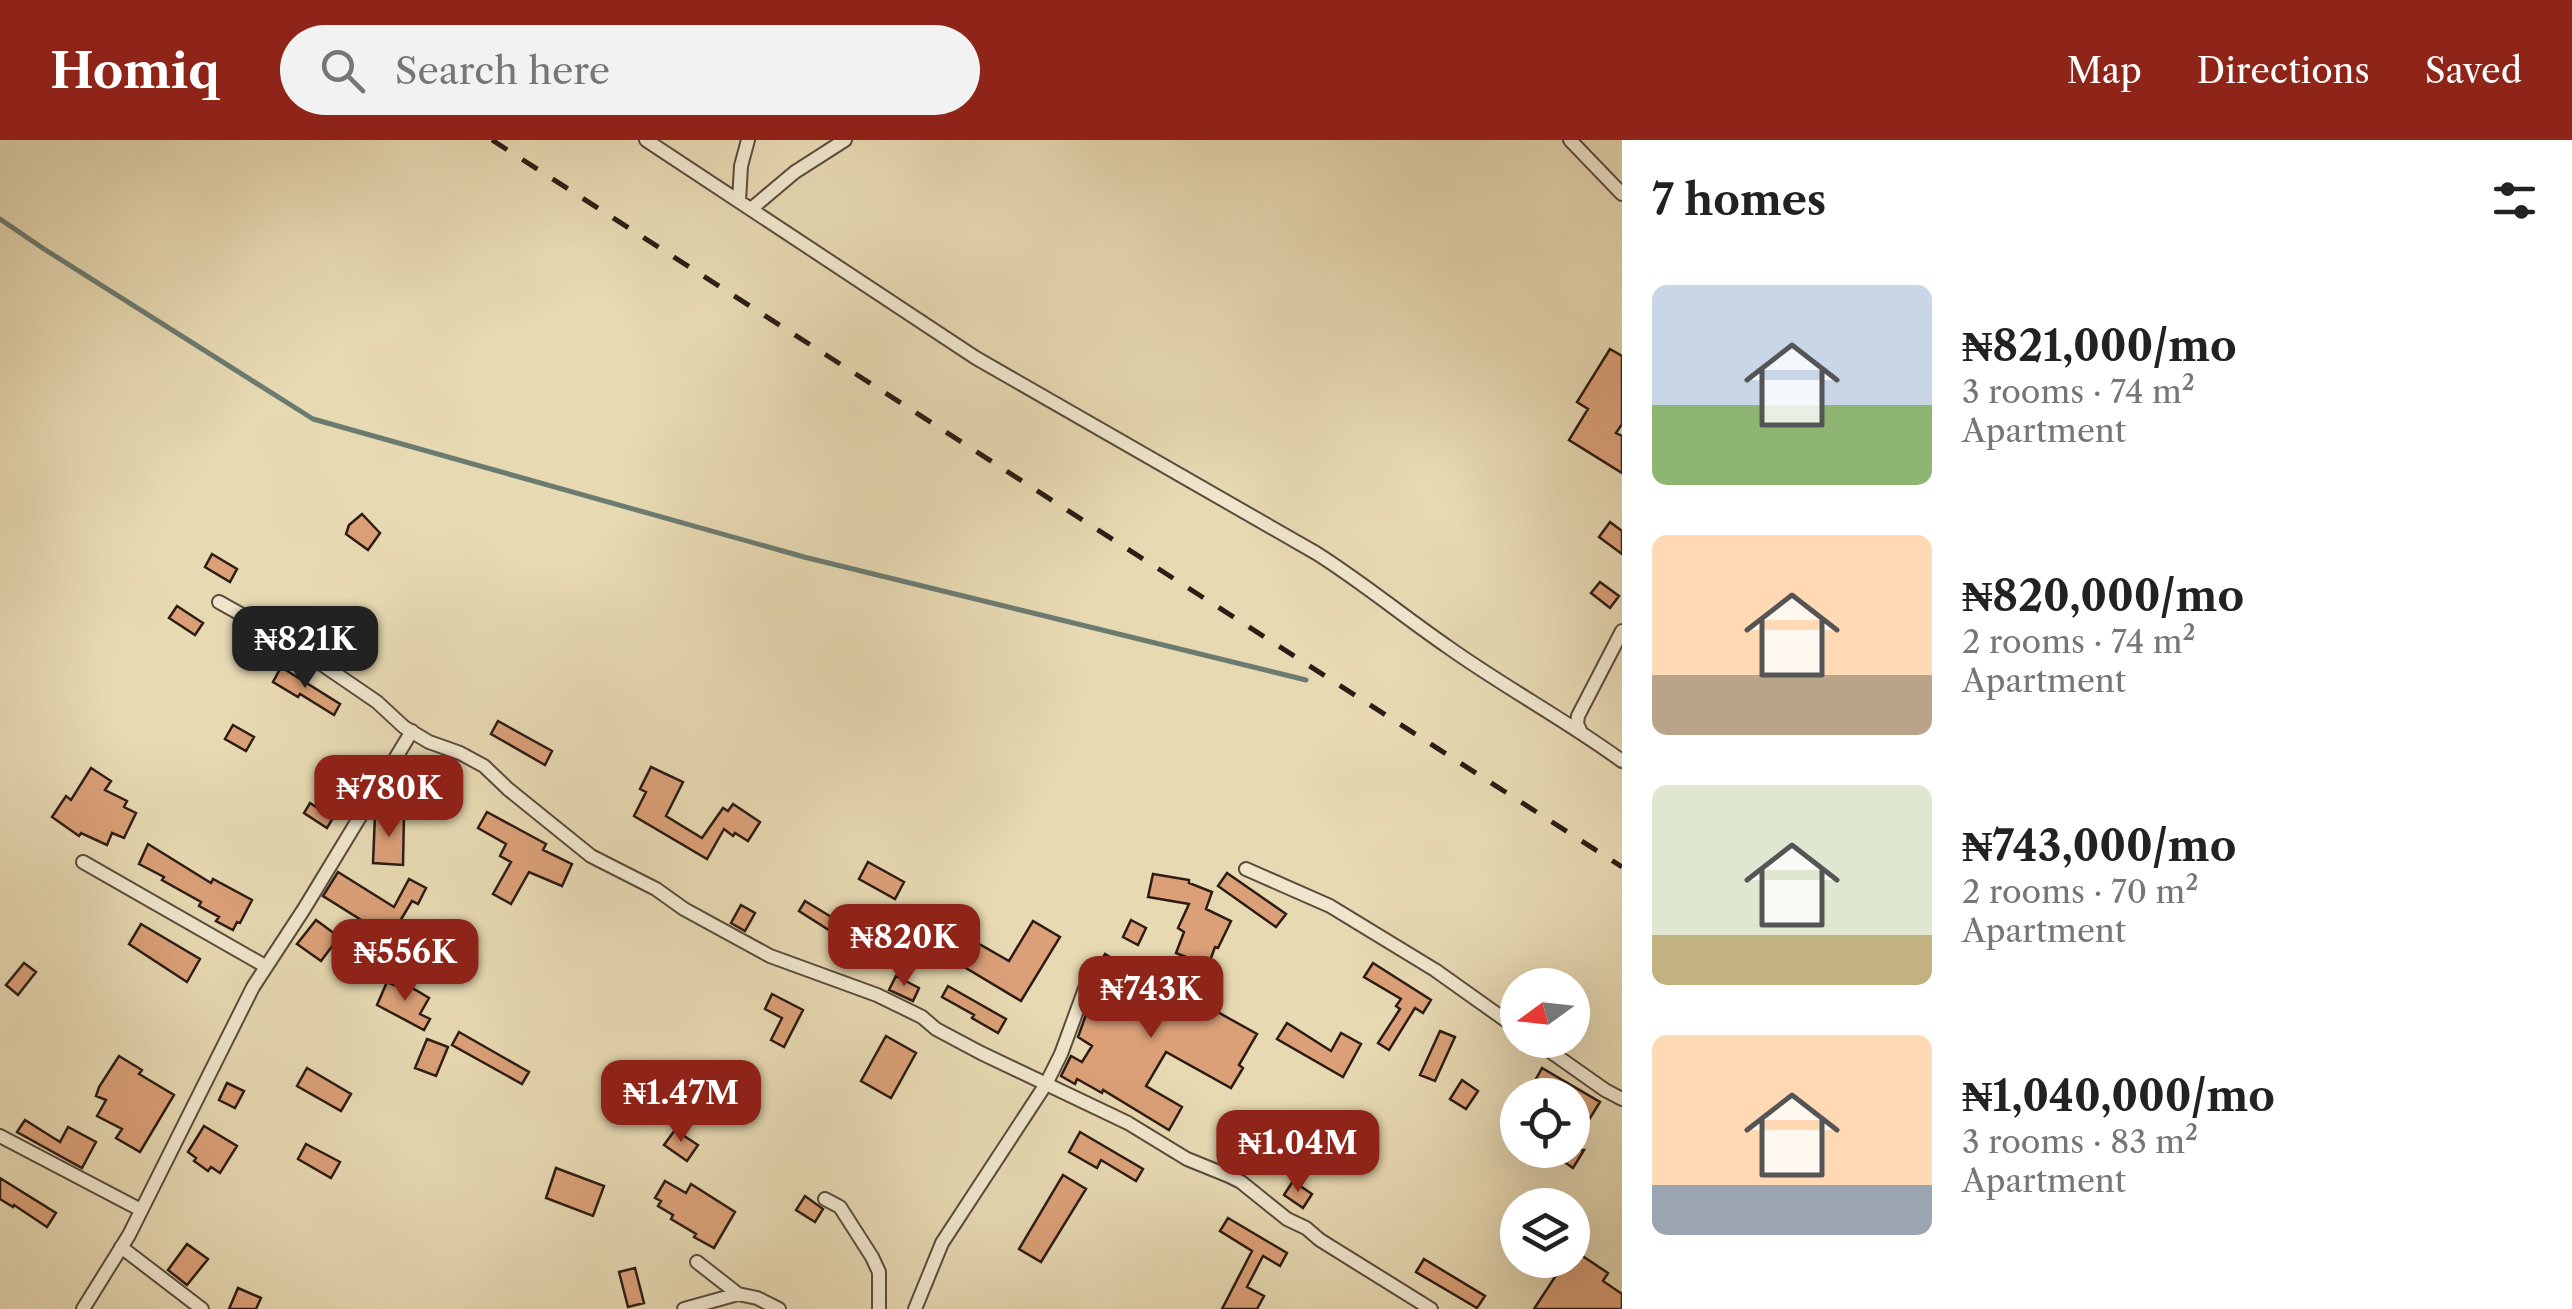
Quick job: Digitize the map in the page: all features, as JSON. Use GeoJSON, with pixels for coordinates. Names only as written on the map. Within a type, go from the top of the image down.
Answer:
{"type":"FeatureCollection","features":[{"type":"Feature","properties":{"kind":"street"},"geometry":{"type":"LineString","coordinates":[[646,140],[976,358],[1360,580],[1450,650],[1580,730],[1622,761]]}},
{"type":"Feature","properties":{"kind":"street"},"geometry":{"type":"LineString","coordinates":[[745,205],[740,166],[748,140]]}},
{"type":"Feature","properties":{"kind":"street"},"geometry":{"type":"LineString","coordinates":[[745,205],[845,140]]}},
{"type":"Feature","properties":{"kind":"street"},"geometry":{"type":"LineString","coordinates":[[1570,140],[1622,194]]}},
{"type":"Feature","properties":{"kind":"street"},"geometry":{"type":"LineString","coordinates":[[219,602],[285,639],[428,742],[460,752],[484,766],[590,856],[656,889],[684,909],[770,956],[877,995],[981,1053],[1241,1182],[1287,1219],[1431,1309]]}},
{"type":"Feature","properties":{"kind":"street"},"geometry":{"type":"LineString","coordinates":[[1580,730],[1578,716],[1622,631]]}},
{"type":"Feature","properties":{"kind":"street"},"geometry":{"type":"LineString","coordinates":[[83,1309],[122,1247],[266,966],[412,731]]}},
{"type":"Feature","properties":{"kind":"street"},"geometry":{"type":"LineString","coordinates":[[83,862],[266,966]]}},
{"type":"Feature","properties":{"kind":"street"},"geometry":{"type":"LineString","coordinates":[[1246,868],[1330,906],[1500,1016]]}},
{"type":"Feature","properties":{"kind":"street"},"geometry":{"type":"LineString","coordinates":[[915,1309],[942,1242],[1046,1084],[1090,975]]}},
{"type":"Feature","properties":{"kind":"street"},"geometry":{"type":"LineString","coordinates":[[1561,1058],[1622,1098]]}},
{"type":"Feature","properties":{"kind":"street"},"geometry":{"type":"LineString","coordinates":[[0,1136],[141,1210]]}},
{"type":"Feature","properties":{"kind":"street"},"geometry":{"type":"LineString","coordinates":[[826,1200],[840,1206],[872,1257],[878,1272],[879,1309]]}},
{"type":"Feature","properties":{"kind":"street"},"geometry":{"type":"LineString","coordinates":[[122,1247],[202,1309]]}},
{"type":"Feature","properties":{"kind":"street"},"geometry":{"type":"LineString","coordinates":[[697,1262],[738,1294],[779,1309]]}},
{"type":"Feature","properties":{"kind":"street"},"geometry":{"type":"LineString","coordinates":[[684,1309],[738,1294]]}},
{"type":"Feature","properties":{"kind":"building"},"geometry":{"type":"Polygon","coordinates":[[[1610,349],[1622,356],[1622,424],[1616,433],[1622,436],[1622,473],[1569,440],[1588,409],[1577,402],[1610,349]]]}},
{"type":"Feature","properties":{"kind":"building"},"geometry":{"type":"Polygon","coordinates":[[[362,514],[380,533],[368,550],[346,534],[349,525],[362,514]]]}},
{"type":"Feature","properties":{"kind":"building"},"geometry":{"type":"Polygon","coordinates":[[[1610,522],[1622,531],[1622,554],[1599,537],[1610,522]]]}},
{"type":"Feature","properties":{"kind":"building"},"geometry":{"type":"Polygon","coordinates":[[[212,554],[237,569],[230,582],[205,567],[212,554]]]}},
{"type":"Feature","properties":{"kind":"building"},"geometry":{"type":"Polygon","coordinates":[[[1600,582],[1619,596],[1610,608],[1591,593],[1600,582]]]}},
{"type":"Feature","properties":{"kind":"building"},"geometry":{"type":"Polygon","coordinates":[[[177,606],[203,623],[195,635],[169,618],[177,606]]]}},
{"type":"Feature","properties":{"kind":"building"},"geometry":{"type":"Polygon","coordinates":[[[313,617],[372,648],[366,661],[307,630],[313,617]]]}},
{"type":"Feature","properties":{"kind":"building"},"geometry":{"type":"Polygon","coordinates":[[[281,667],[340,704],[334,715],[273,682],[281,667]]]}},
{"type":"Feature","properties":{"kind":"building"},"geometry":{"type":"Polygon","coordinates":[[[498,721],[552,751],[545,765],[491,734],[498,721]]]}},
{"type":"Feature","properties":{"kind":"building"},"geometry":{"type":"Polygon","coordinates":[[[233,725],[254,737],[246,751],[225,739],[233,725]]]}},
{"type":"Feature","properties":{"kind":"building"},"geometry":{"type":"Polygon","coordinates":[[[651,767],[683,782],[666,816],[702,838],[723,808],[728,811],[733,804],[760,822],[748,841],[724,829],[707,859],[634,816],[646,792],[640,789],[651,767]]]}},
{"type":"Feature","properties":{"kind":"building"},"geometry":{"type":"Polygon","coordinates":[[[91,768],[111,781],[105,790],[127,801],[124,807],[136,813],[124,838],[112,833],[107,845],[81,833],[79,836],[52,817],[66,796],[71,800],[91,768]]]}},
{"type":"Feature","properties":{"kind":"building"},"geometry":{"type":"Polygon","coordinates":[[[310,803],[333,818],[327,828],[304,813],[310,803]]]}},
{"type":"Feature","properties":{"kind":"building"},"geometry":{"type":"Polygon","coordinates":[[[487,812],[546,844],[543,850],[572,864],[562,886],[529,872],[511,904],[493,894],[511,862],[500,856],[506,844],[478,828],[487,812]]]}},
{"type":"Feature","properties":{"kind":"building"},"geometry":{"type":"Polygon","coordinates":[[[375,815],[404,815],[403,865],[373,863],[375,815]]]}},
{"type":"Feature","properties":{"kind":"building"},"geometry":{"type":"Polygon","coordinates":[[[148,844],[211,883],[213,879],[252,900],[240,923],[233,930],[216,921],[219,917],[199,906],[201,902],[139,864],[148,844]]]}},
{"type":"Feature","properties":{"kind":"building"},"geometry":{"type":"Polygon","coordinates":[[[868,862],[904,882],[895,899],[859,879],[868,862]]]}},
{"type":"Feature","properties":{"kind":"building"},"geometry":{"type":"Polygon","coordinates":[[[338,872],[394,907],[409,879],[426,888],[418,904],[412,901],[390,938],[323,896],[338,872]]]}},
{"type":"Feature","properties":{"kind":"building"},"geometry":{"type":"Polygon","coordinates":[[[1227,873],[1286,914],[1276,927],[1218,886],[1227,873]]]}},
{"type":"Feature","properties":{"kind":"building"},"geometry":{"type":"Polygon","coordinates":[[[1153,874],[1189,880],[1212,892],[1206,909],[1231,921],[1208,966],[1176,953],[1184,932],[1178,928],[1189,904],[1148,897],[1153,874]]]}},
{"type":"Feature","properties":{"kind":"building"},"geometry":{"type":"Polygon","coordinates":[[[805,901],[862,932],[854,946],[799,911],[805,901]]]}},
{"type":"Feature","properties":{"kind":"building"},"geometry":{"type":"Polygon","coordinates":[[[741,905],[755,913],[745,931],[731,923],[741,905]]]}},
{"type":"Feature","properties":{"kind":"building"},"geometry":{"type":"Polygon","coordinates":[[[934,918],[1009,961],[1033,921],[1060,937],[1021,1001],[921,941],[934,918]]]}},
{"type":"Feature","properties":{"kind":"building"},"geometry":{"type":"Polygon","coordinates":[[[316,920],[339,937],[321,961],[297,944],[316,920]]]}},
{"type":"Feature","properties":{"kind":"building"},"geometry":{"type":"Polygon","coordinates":[[[1131,920],[1146,928],[1138,945],[1123,937],[1131,920]]]}},
{"type":"Feature","properties":{"kind":"building"},"geometry":{"type":"Polygon","coordinates":[[[141,924],[200,959],[187,982],[129,944],[141,924]]]}},
{"type":"Feature","properties":{"kind":"building"},"geometry":{"type":"Polygon","coordinates":[[[1105,954],[1201,1011],[1205,1005],[1257,1034],[1231,1088],[1166,1052],[1146,1086],[1182,1107],[1169,1130],[1103,1090],[1102,1093],[1077,1079],[1075,1084],[1061,1076],[1071,1056],[1082,1062],[1092,1046],[1078,1037],[1099,978],[1097,968],[1105,954]]]}},
{"type":"Feature","properties":{"kind":"building"},"geometry":{"type":"Polygon","coordinates":[[[24,963],[36,972],[18,995],[6,985],[24,963]]]}},
{"type":"Feature","properties":{"kind":"building"},"geometry":{"type":"Polygon","coordinates":[[[1373,963],[1431,1000],[1423,1013],[1415,1008],[1389,1050],[1378,1043],[1400,1009],[1396,1006],[1401,999],[1364,977],[1373,963]]]}},
{"type":"Feature","properties":{"kind":"building"},"geometry":{"type":"Polygon","coordinates":[[[896,976],[919,988],[913,1001],[889,990],[896,976]]]}},
{"type":"Feature","properties":{"kind":"building"},"geometry":{"type":"Polygon","coordinates":[[[387,982],[401,988],[404,983],[429,998],[420,1014],[430,1019],[424,1030],[377,1005],[387,982]]]}},
{"type":"Feature","properties":{"kind":"building"},"geometry":{"type":"Polygon","coordinates":[[[948,986],[1006,1019],[998,1033],[942,997],[948,986]]]}},
{"type":"Feature","properties":{"kind":"building"},"geometry":{"type":"Polygon","coordinates":[[[772,994],[803,1010],[784,1047],[771,1040],[782,1018],[765,1009],[772,994]]]}},
{"type":"Feature","properties":{"kind":"building"},"geometry":{"type":"Polygon","coordinates":[[[1287,1023],[1331,1051],[1341,1033],[1361,1044],[1343,1077],[1277,1039],[1287,1023]]]}},
{"type":"Feature","properties":{"kind":"building"},"geometry":{"type":"Polygon","coordinates":[[[1440,1031],[1455,1037],[1435,1081],[1420,1075],[1440,1031]]]}},
{"type":"Feature","properties":{"kind":"building"},"geometry":{"type":"Polygon","coordinates":[[[459,1032],[529,1072],[522,1084],[452,1045],[459,1032]]]}},
{"type":"Feature","properties":{"kind":"building"},"geometry":{"type":"Polygon","coordinates":[[[886,1036],[916,1053],[891,1098],[861,1081],[886,1036]]]}},
{"type":"Feature","properties":{"kind":"building"},"geometry":{"type":"Polygon","coordinates":[[[427,1039],[448,1047],[436,1076],[415,1068],[427,1039]]]}},
{"type":"Feature","properties":{"kind":"building"},"geometry":{"type":"Polygon","coordinates":[[[119,1056],[142,1070],[139,1074],[174,1095],[140,1152],[116,1138],[122,1129],[97,1116],[106,1100],[96,1096],[99,1087],[119,1056]]]}},
{"type":"Feature","properties":{"kind":"building"},"geometry":{"type":"Polygon","coordinates":[[[307,1068],[351,1094],[341,1111],[297,1086],[307,1068]]]}},
{"type":"Feature","properties":{"kind":"building"},"geometry":{"type":"Polygon","coordinates":[[[1542,1068],[1559,1078],[1537,1078],[1542,1068]]]}},
{"type":"Feature","properties":{"kind":"building"},"geometry":{"type":"Polygon","coordinates":[[[1462,1080],[1478,1091],[1466,1109],[1450,1099],[1462,1080]]]}},
{"type":"Feature","properties":{"kind":"building"},"geometry":{"type":"Polygon","coordinates":[[[227,1083],[244,1091],[235,1108],[219,1100],[227,1083]]]}},
{"type":"Feature","properties":{"kind":"building"},"geometry":{"type":"Polygon","coordinates":[[[1590,1096],[1600,1102],[1590,1118],[1590,1096]]]}},
{"type":"Feature","properties":{"kind":"building"},"geometry":{"type":"Polygon","coordinates":[[[25,1120],[60,1142],[68,1127],[96,1142],[82,1168],[17,1132],[25,1120]]]}},
{"type":"Feature","properties":{"kind":"building"},"geometry":{"type":"Polygon","coordinates":[[[204,1126],[237,1146],[220,1173],[211,1167],[208,1171],[188,1152],[204,1126]]]}},
{"type":"Feature","properties":{"kind":"building"},"geometry":{"type":"Polygon","coordinates":[[[675,1130],[698,1145],[687,1161],[664,1145],[675,1130]]]}},
{"type":"Feature","properties":{"kind":"building"},"geometry":{"type":"Polygon","coordinates":[[[1080,1132],[1143,1169],[1136,1181],[1101,1160],[1097,1168],[1069,1152],[1080,1132]]]}},
{"type":"Feature","properties":{"kind":"building"},"geometry":{"type":"Polygon","coordinates":[[[306,1144],[340,1162],[331,1178],[298,1159],[306,1144]]]}},
{"type":"Feature","properties":{"kind":"building"},"geometry":{"type":"Polygon","coordinates":[[[556,1168],[604,1186],[593,1216],[546,1198],[556,1168]]]}},
{"type":"Feature","properties":{"kind":"building"},"geometry":{"type":"Polygon","coordinates":[[[1063,1175],[1086,1189],[1041,1262],[1019,1249],[1063,1175]]]}},
{"type":"Feature","properties":{"kind":"building"},"geometry":{"type":"Polygon","coordinates":[[[0,1178],[56,1213],[47,1227],[0,1199],[0,1178]]]}},
{"type":"Feature","properties":{"kind":"building"},"geometry":{"type":"Polygon","coordinates":[[[665,1181],[686,1193],[691,1184],[735,1212],[714,1248],[694,1237],[696,1234],[658,1206],[661,1201],[655,1198],[665,1181]]]}},
{"type":"Feature","properties":{"kind":"building"},"geometry":{"type":"Polygon","coordinates":[[[1293,1181],[1312,1194],[1303,1208],[1284,1195],[1293,1181]]]}},
{"type":"Feature","properties":{"kind":"building"},"geometry":{"type":"Polygon","coordinates":[[[805,1196],[823,1209],[815,1222],[796,1210],[805,1196]]]}},
{"type":"Feature","properties":{"kind":"building"},"geometry":{"type":"Polygon","coordinates":[[[1228,1218],[1287,1253],[1280,1266],[1263,1256],[1247,1287],[1264,1296],[1257,1309],[1222,1309],[1252,1251],[1220,1231],[1228,1218]]]}},
{"type":"Feature","properties":{"kind":"building"},"geometry":{"type":"Polygon","coordinates":[[[187,1244],[208,1259],[187,1285],[168,1270],[187,1244]]]}},
{"type":"Feature","properties":{"kind":"building"},"geometry":{"type":"Polygon","coordinates":[[[1424,1259],[1485,1296],[1477,1308],[1416,1272],[1424,1259]]]}},
{"type":"Feature","properties":{"kind":"building"},"geometry":{"type":"Polygon","coordinates":[[[1590,1261],[1608,1273],[1603,1281],[1622,1294],[1622,1309],[1534,1309],[1554,1278],[1590,1278],[1590,1261]]]}},
{"type":"Feature","properties":{"kind":"building"},"geometry":{"type":"Polygon","coordinates":[[[635,1268],[644,1303],[628,1307],[619,1272],[635,1268]]]}},
{"type":"Feature","properties":{"kind":"building"},"geometry":{"type":"Polygon","coordinates":[[[238,1288],[261,1298],[256,1309],[229,1309],[238,1288]]]}},
{"type":"Feature","properties":{"kind":"waterway"},"geometry":{"type":"LineString","coordinates":[[0,219],[313,419],[804,557],[1306,680]]}},
{"type":"Feature","properties":{"kind":"railway"},"geometry":{"type":"LineString","coordinates":[[492,140],[1622,867]]}}]}
